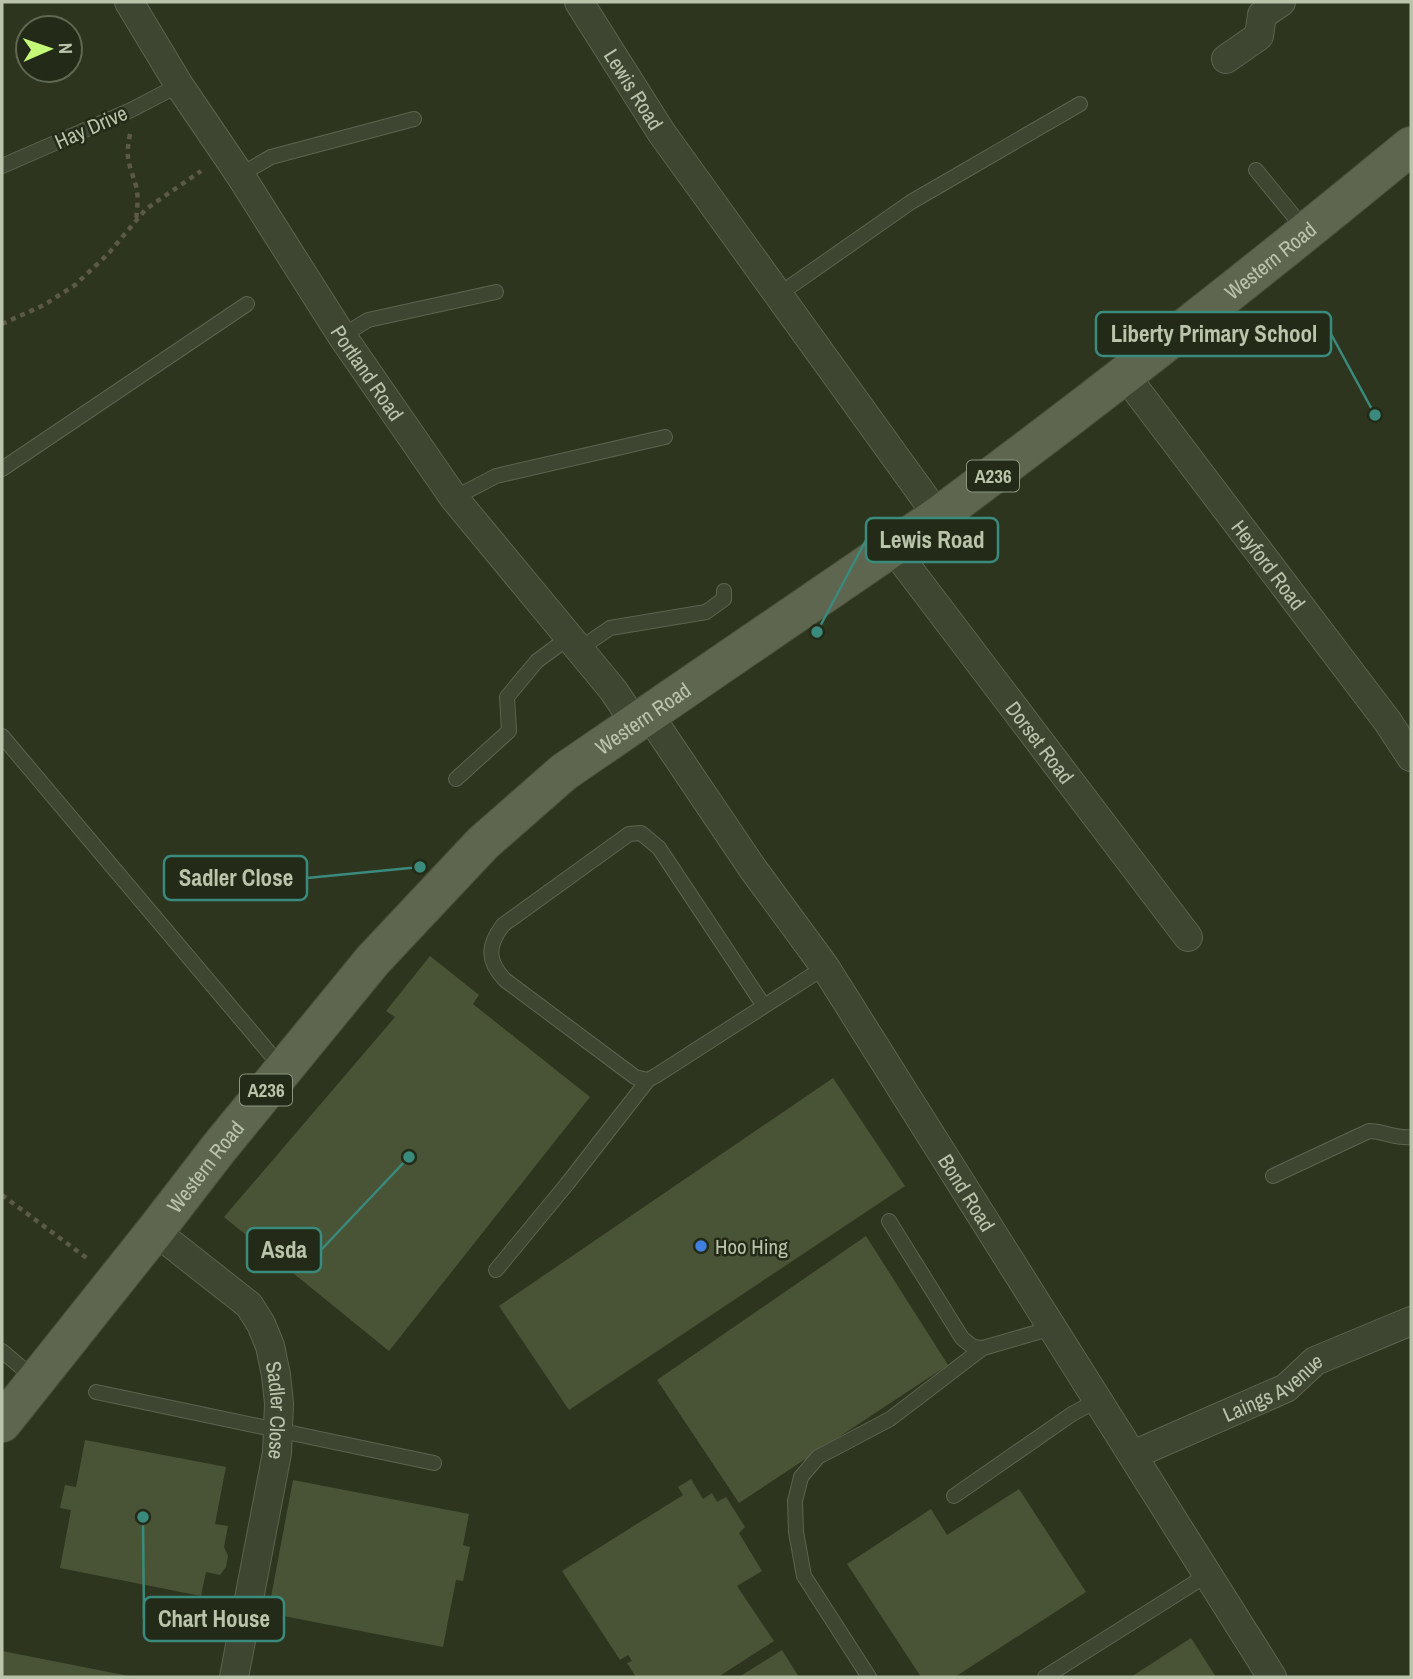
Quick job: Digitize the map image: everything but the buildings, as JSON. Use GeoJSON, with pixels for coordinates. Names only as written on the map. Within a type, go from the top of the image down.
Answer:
{"type":"FeatureCollection","features":[{"type":"Feature","properties":{"kind":"main road","name":"Western Road"},"geometry":{"type":"LineString","coordinates":[[2,1423],[219,1148],[373,960],[483,843],[564,772],[938,516],[1125,375],[1307,232],[1411,146]]}},
{"type":"Feature","properties":{"kind":"street","name":"Portland Road"},"geometry":{"type":"LineString","coordinates":[[129,2],[179,85],[342,336],[454,498],[573,644],[642,720]]}},
{"type":"Feature","properties":{"kind":"street","name":"Lewis Road"},"geometry":{"type":"LineString","coordinates":[[579,2],[661,132],[938,516]]}},
{"type":"Feature","properties":{"kind":"street"},"geometry":{"type":"LineString","coordinates":[[1226,60],[1259,36],[1262,16],[1281,2]]}},
{"type":"Feature","properties":{"kind":"street","name":"Heyford Road"},"geometry":{"type":"LineString","coordinates":[[1125,375],[1388,722],[1411,757]]}},
{"type":"Feature","properties":{"kind":"street","name":"Dorset Road"},"geometry":{"type":"LineString","coordinates":[[892,547],[1188,937]]}},
{"type":"Feature","properties":{"kind":"street","name":"Bond Road"},"geometry":{"type":"LineString","coordinates":[[642,720],[825,967],[1272,1677]]}},
{"type":"Feature","properties":{"kind":"street","name":"Sadler Close"},"geometry":{"type":"LineString","coordinates":[[155,1231],[249,1305],[270,1346],[276,1375],[279,1403],[277,1453],[234,1677]]}},
{"type":"Feature","properties":{"kind":"street","name":"Laings Avenue"},"geometry":{"type":"LineString","coordinates":[[1133,1455],[1286,1388],[1315,1361],[1411,1321]]}},
{"type":"Feature","properties":{"kind":"lane","name":"Hay Drive"},"geometry":{"type":"LineString","coordinates":[[2,166],[131,110],[179,85]]}},
{"type":"Feature","properties":{"kind":"lane"},"geometry":{"type":"LineString","coordinates":[[778,295],[911,202],[1080,104]]}},
{"type":"Feature","properties":{"kind":"lane"},"geometry":{"type":"LineString","coordinates":[[233,165],[271,158],[414,119]]}},
{"type":"Feature","properties":{"kind":"lane"},"geometry":{"type":"LineString","coordinates":[[1256,170],[1307,232]]}},
{"type":"Feature","properties":{"kind":"lane"},"geometry":{"type":"LineString","coordinates":[[342,336],[368,320],[496,292]]}},
{"type":"Feature","properties":{"kind":"lane"},"geometry":{"type":"LineString","coordinates":[[2,469],[247,304]]}},
{"type":"Feature","properties":{"kind":"lane"},"geometry":{"type":"LineString","coordinates":[[454,498],[496,476],[665,437]]}},
{"type":"Feature","properties":{"kind":"lane"},"geometry":{"type":"LineString","coordinates":[[456,779],[509,731],[507,697],[537,662],[610,628],[706,612],[724,599],[724,591]]}},
{"type":"Feature","properties":{"kind":"lane"},"geometry":{"type":"LineString","coordinates":[[2,736],[283,1069]]}},
{"type":"Feature","properties":{"kind":"lane"},"geometry":{"type":"LineString","coordinates":[[653,1077],[635,1077],[505,980],[495,970],[491,955],[493,938],[503,925],[629,834],[641,834],[659,848],[764,1006]]}},
{"type":"Feature","properties":{"kind":"lane"},"geometry":{"type":"LineString","coordinates":[[496,1270],[653,1077],[825,967]]}},
{"type":"Feature","properties":{"kind":"lane"},"geometry":{"type":"LineString","coordinates":[[1273,1176],[1370,1131],[1381,1131],[1395,1137],[1411,1137]]}},
{"type":"Feature","properties":{"kind":"lane"},"geometry":{"type":"LineString","coordinates":[[889,1221],[962,1338],[973,1347],[984,1348]]}},
{"type":"Feature","properties":{"kind":"lane"},"geometry":{"type":"LineString","coordinates":[[869,1677],[803,1576],[796,1532],[795,1501],[801,1478],[818,1457],[890,1419],[984,1348],[1052,1328]]}},
{"type":"Feature","properties":{"kind":"lane"},"geometry":{"type":"LineString","coordinates":[[2,1351],[37,1381]]}},
{"type":"Feature","properties":{"kind":"lane"},"geometry":{"type":"LineString","coordinates":[[96,1392],[434,1463]]}},
{"type":"Feature","properties":{"kind":"lane"},"geometry":{"type":"LineString","coordinates":[[954,1496],[1072,1414],[1098,1400]]}},
{"type":"Feature","properties":{"kind":"lane"},"geometry":{"type":"LineString","coordinates":[[1045,1677],[1207,1575]]}},
{"type":"Feature","properties":{"kind":"path"},"geometry":{"type":"LineString","coordinates":[[131,110],[138,127],[131,132],[127,151],[129,170],[136,187],[136,221]]}},
{"type":"Feature","properties":{"kind":"path"},"geometry":{"type":"LineString","coordinates":[[2,324],[44,306],[75,285],[108,254],[146,209],[233,165]]}},
{"type":"Feature","properties":{"kind":"path"},"geometry":{"type":"LineString","coordinates":[[2,1195],[116,1279]]}},
{"type":"Feature","properties":{"kind":"place","name":"Liberty Primary School"},"geometry":{"type":"Point","coordinates":[1375,415]}},
{"type":"Feature","properties":{"kind":"place","name":"Lewis Road"},"geometry":{"type":"Point","coordinates":[817,632]}},
{"type":"Feature","properties":{"kind":"place","name":"Sadler Close"},"geometry":{"type":"Point","coordinates":[420,867]}},
{"type":"Feature","properties":{"kind":"place","name":"Asda"},"geometry":{"type":"Point","coordinates":[409,1157]}},
{"type":"Feature","properties":{"kind":"place","name":"Hoo Hing"},"geometry":{"type":"Point","coordinates":[701,1246]}},
{"type":"Feature","properties":{"kind":"place","name":"Chart House"},"geometry":{"type":"Point","coordinates":[143,1517]}}]}
